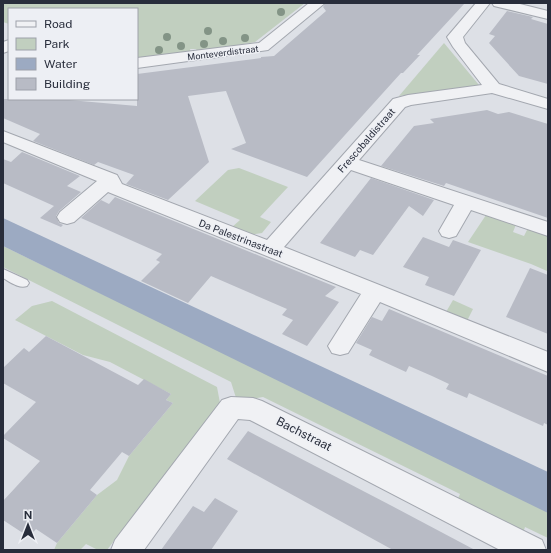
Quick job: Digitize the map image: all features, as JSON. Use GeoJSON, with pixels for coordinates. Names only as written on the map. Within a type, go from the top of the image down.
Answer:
{"type":"FeatureCollection","features":[{"type":"Feature","properties":{"kind":"street","name":"Monteverdistraat"},"geometry":{"type":"LineString","coordinates":[[138,63],[263,47],[318,3]]}},
{"type":"Feature","properties":{"kind":"street"},"geometry":{"type":"LineString","coordinates":[[483,3],[455,37],[458,44],[493,88]]}},
{"type":"Feature","properties":{"kind":"street"},"geometry":{"type":"LineString","coordinates":[[499,3],[548,15]]}},
{"type":"Feature","properties":{"kind":"street","name":"Frescobaldistraat"},"geometry":{"type":"LineString","coordinates":[[271,249],[399,103],[408,100],[493,88],[548,104]]}},
{"type":"Feature","properties":{"kind":"street","name":"Da Palestrinastraat"},"geometry":{"type":"LineString","coordinates":[[5,139],[110,179],[115,188],[271,249],[548,362]]}},
{"type":"Feature","properties":{"kind":"street"},"geometry":{"type":"LineString","coordinates":[[347,162],[548,229]]}},
{"type":"Feature","properties":{"kind":"street"},"geometry":{"type":"LineString","coordinates":[[67,217],[110,179]]}},
{"type":"Feature","properties":{"kind":"street"},"geometry":{"type":"LineString","coordinates":[[449,231],[466,201]]}},
{"type":"Feature","properties":{"kind":"street"},"geometry":{"type":"LineString","coordinates":[[340,346],[375,291]]}},
{"type":"Feature","properties":{"kind":"street","name":"Bachstraat"},"geometry":{"type":"LineString","coordinates":[[126,550],[231,408],[253,409],[531,550]]}},
{"type":"Feature","properties":{"kind":"lane"},"geometry":{"type":"LineString","coordinates":[[3,273],[23,283]]}},
{"type":"Feature","properties":{"kind":"green space"},"geometry":{"type":"Polygon","coordinates":[[[3,3],[305,3],[255,42],[198,52],[196,49],[190,49],[191,52],[138,58],[138,8],[8,8],[8,24],[3,22],[3,3]]]}},
{"type":"Feature","properties":{"kind":"green space"},"geometry":{"type":"Polygon","coordinates":[[[444,43],[479,85],[399,96],[444,43]]]}},
{"type":"Feature","properties":{"kind":"green space"},"geometry":{"type":"Polygon","coordinates":[[[239,168],[288,187],[260,217],[271,222],[262,233],[250,235],[231,228],[240,220],[195,201],[228,170],[239,168]]]}},
{"type":"Feature","properties":{"kind":"green space"},"geometry":{"type":"Polygon","coordinates":[[[488,212],[517,222],[513,232],[524,236],[529,226],[548,233],[547,271],[468,242],[488,212]]]}},
{"type":"Feature","properties":{"kind":"green space"},"geometry":{"type":"Polygon","coordinates":[[[3,246],[548,510],[548,538],[525,527],[522,536],[456,503],[460,494],[263,397],[237,401],[231,382],[3,267],[3,246]]]}},
{"type":"Feature","properties":{"kind":"green space"},"geometry":{"type":"Polygon","coordinates":[[[453,300],[473,309],[467,321],[446,312],[453,300]]]}},
{"type":"Feature","properties":{"kind":"green space"},"geometry":{"type":"Polygon","coordinates":[[[52,301],[217,387],[220,403],[107,550],[98,550],[86,544],[80,550],[54,550],[57,543],[97,495],[117,480],[129,456],[173,403],[166,400],[171,394],[110,362],[83,355],[15,320],[32,306],[52,301]]]}},
{"type":"Feature","properties":{"kind":"water"},"geometry":{"type":"Polygon","coordinates":[[[3,218],[548,472],[548,513],[3,246],[3,218]]]}},
{"type":"Feature","properties":{"kind":"building"},"geometry":{"type":"Polygon","coordinates":[[[326,3],[465,3],[417,55],[420,55],[403,73],[401,73],[307,177],[231,149],[246,143],[226,91],[188,96],[209,162],[168,200],[126,184],[134,175],[98,162],[94,165],[33,141],[40,134],[3,118],[3,99],[69,100],[137,106],[138,74],[274,56],[326,11],[323,7],[326,3]]]}},
{"type":"Feature","properties":{"kind":"building"},"geometry":{"type":"Polygon","coordinates":[[[507,11],[533,17],[531,19],[548,24],[548,84],[519,76],[489,43],[495,36],[489,34],[507,11]]]}},
{"type":"Feature","properties":{"kind":"building"},"geometry":{"type":"Polygon","coordinates":[[[487,110],[498,114],[509,112],[548,124],[548,218],[446,183],[444,186],[381,166],[414,126],[434,123],[430,119],[487,110]]]}},
{"type":"Feature","properties":{"kind":"building"},"geometry":{"type":"Polygon","coordinates":[[[22,152],[80,176],[67,186],[81,192],[59,211],[56,216],[59,223],[63,225],[61,227],[40,218],[54,206],[3,183],[3,159],[11,162],[22,152]]]}},
{"type":"Feature","properties":{"kind":"building"},"geometry":{"type":"Polygon","coordinates":[[[371,178],[434,200],[423,216],[409,206],[373,255],[360,250],[355,257],[320,243],[371,178]]]}},
{"type":"Feature","properties":{"kind":"building"},"geometry":{"type":"Polygon","coordinates":[[[115,197],[336,287],[325,296],[339,302],[307,346],[282,334],[293,320],[282,315],[287,309],[211,276],[188,303],[141,281],[160,262],[156,260],[162,254],[81,218],[101,200],[109,204],[115,197]]]}},
{"type":"Feature","properties":{"kind":"building"},"geometry":{"type":"Polygon","coordinates":[[[423,237],[449,247],[453,240],[481,250],[454,296],[425,285],[429,277],[403,267],[423,237]]]}},
{"type":"Feature","properties":{"kind":"building"},"geometry":{"type":"Polygon","coordinates":[[[530,268],[548,275],[548,334],[506,317],[530,268]]]}},
{"type":"Feature","properties":{"kind":"building"},"geometry":{"type":"Polygon","coordinates":[[[389,309],[548,376],[548,425],[544,423],[543,426],[469,393],[467,398],[446,389],[449,384],[432,376],[409,366],[406,372],[369,355],[372,350],[356,343],[372,317],[382,321],[389,309]]]}},
{"type":"Feature","properties":{"kind":"building"},"geometry":{"type":"Polygon","coordinates":[[[46,336],[138,385],[144,379],[171,394],[166,400],[173,403],[129,456],[122,452],[90,490],[97,495],[57,543],[36,529],[29,537],[3,520],[3,501],[40,461],[3,438],[3,436],[36,402],[3,383],[3,368],[24,348],[29,352],[46,336]]]}},
{"type":"Feature","properties":{"kind":"building"},"geometry":{"type":"Polygon","coordinates":[[[248,431],[475,550],[393,550],[227,459],[248,431]]]}},
{"type":"Feature","properties":{"kind":"building"},"geometry":{"type":"Polygon","coordinates":[[[215,498],[238,511],[211,550],[161,550],[193,506],[204,512],[215,498]]]}}]}
